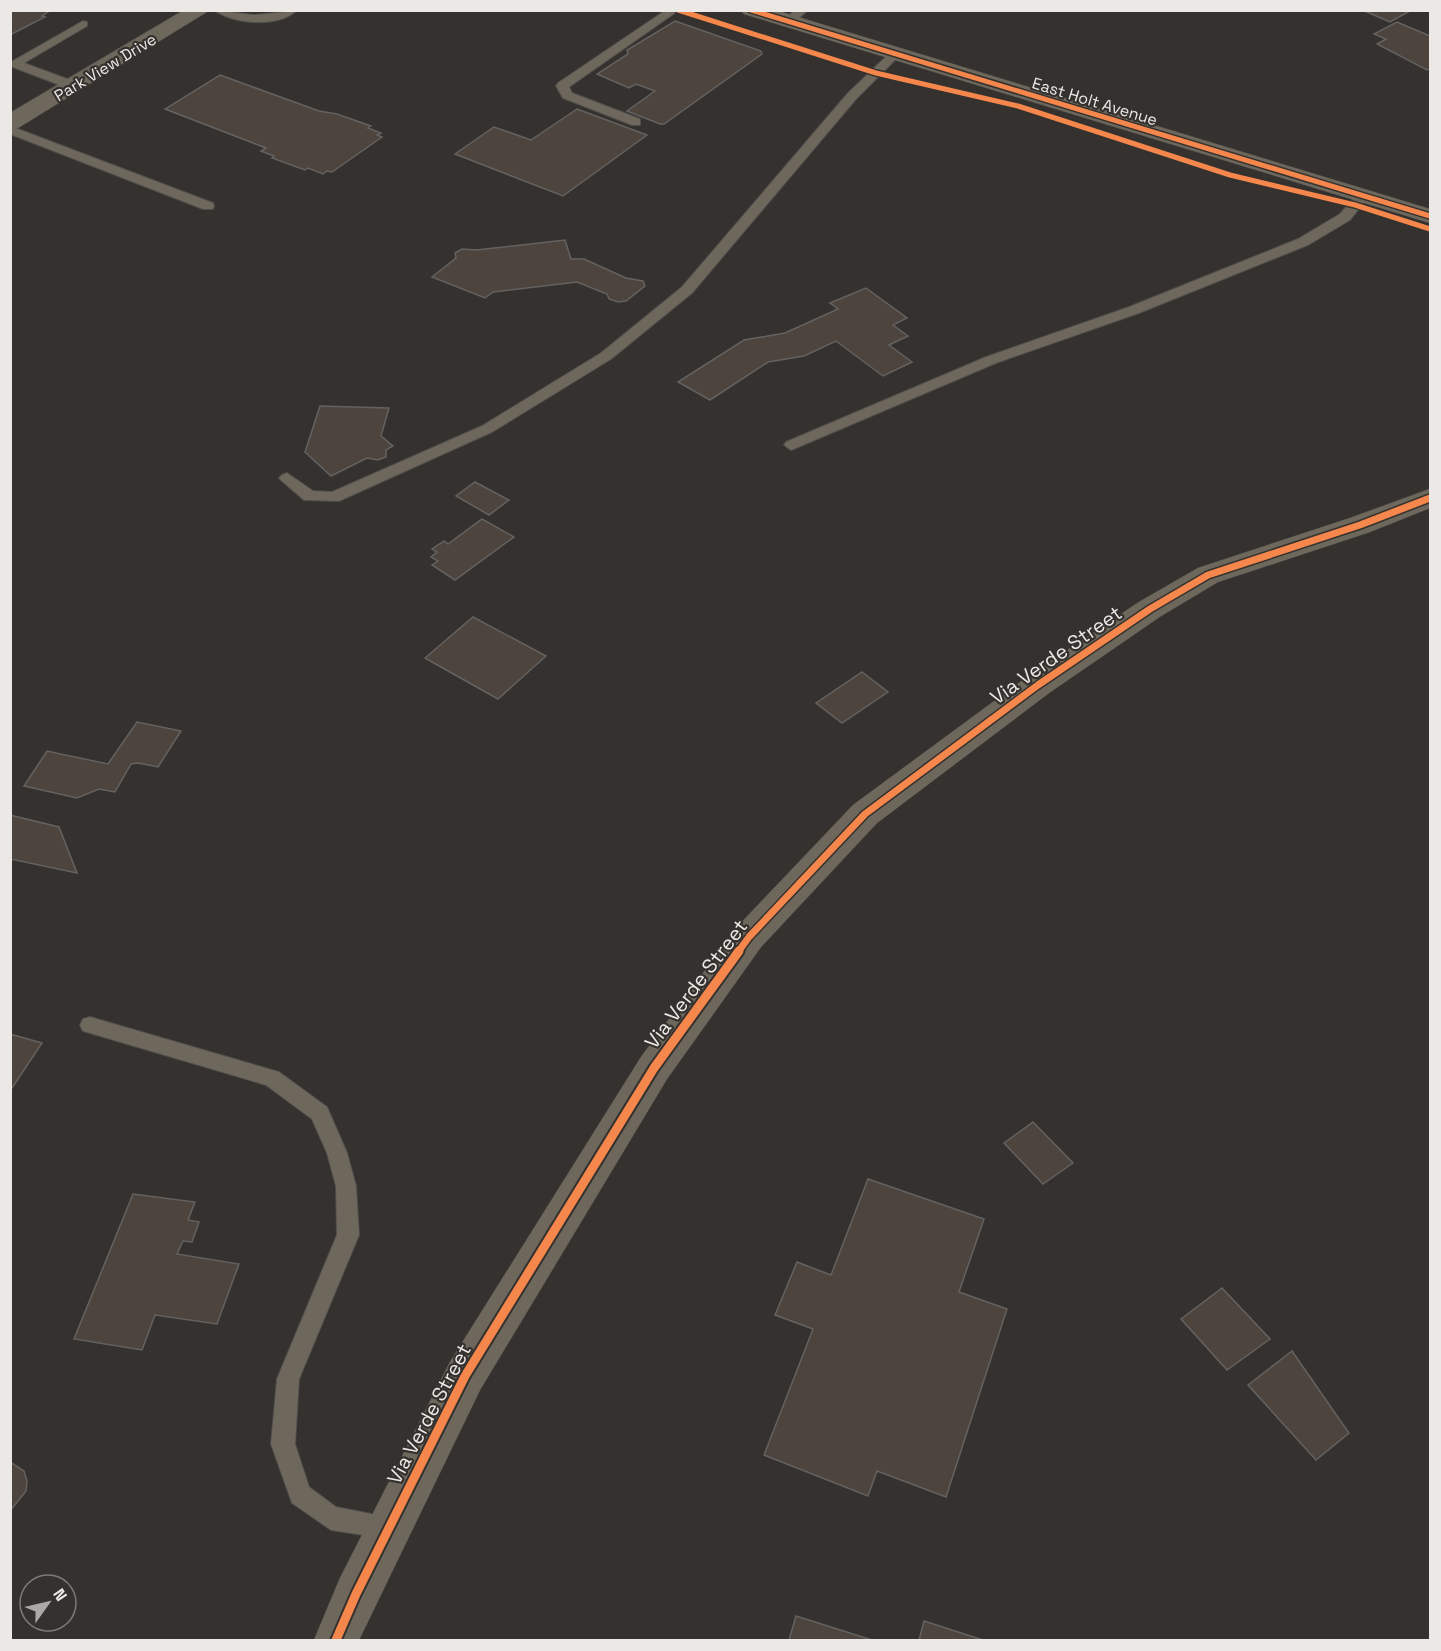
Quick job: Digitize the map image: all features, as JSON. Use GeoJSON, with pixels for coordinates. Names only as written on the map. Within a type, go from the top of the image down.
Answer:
{"type":"FeatureCollection","features":[{"type":"Feature","properties":{"kind":"street","name":"East Holt Avenue"},"geometry":{"type":"LineString","coordinates":[[751,10],[796,16],[895,54],[1431,216]]}},
{"type":"Feature","properties":{"kind":"street","name":"Park View Drive"},"geometry":{"type":"LineString","coordinates":[[10,123],[192,12]]}},
{"type":"Feature","properties":{"kind":"street","name":"Via Verde Street"},"geometry":{"type":"LineString","coordinates":[[336,1641],[389,1527],[465,1376],[654,1068],[749,938],[865,814],[1038,685],[1150,609],[1208,575],[1359,525],[1431,498]]}},
{"type":"Feature","properties":{"kind":"lane"},"geometry":{"type":"LineString","coordinates":[[219,10],[248,20],[261,20],[290,11]]}},
{"type":"Feature","properties":{"kind":"lane"},"geometry":{"type":"LineString","coordinates":[[636,122],[567,95],[562,86],[674,10]]}},
{"type":"Feature","properties":{"kind":"lane"},"geometry":{"type":"LineString","coordinates":[[74,86],[15,64],[83,24]]}},
{"type":"Feature","properties":{"kind":"lane"},"geometry":{"type":"LineString","coordinates":[[287,478],[309,496],[334,497],[487,429],[606,356],[687,290],[852,96],[895,54]]}},
{"type":"Feature","properties":{"kind":"lane"},"geometry":{"type":"LineString","coordinates":[[10,130],[208,206]]}},
{"type":"Feature","properties":{"kind":"lane"},"geometry":{"type":"LineString","coordinates":[[791,445],[992,360],[1134,310],[1303,242],[1345,217],[1363,196]]}},
{"type":"Feature","properties":{"kind":"lane"},"geometry":{"type":"LineString","coordinates":[[90,1025],[272,1078],[320,1113],[337,1153],[346,1186],[348,1234],[288,1379],[283,1444],[300,1495],[331,1518],[389,1527]]}},
{"type":"Feature","properties":{"kind":"building"},"geometry":{"type":"Polygon","coordinates":[[[10,10],[51,10],[42,16],[45,17],[10,35],[10,10]]]}},
{"type":"Feature","properties":{"kind":"building"},"geometry":{"type":"Polygon","coordinates":[[[1370,10],[1408,12],[1390,22],[1367,12],[1370,10]]]}},
{"type":"Feature","properties":{"kind":"building"},"geometry":{"type":"Polygon","coordinates":[[[675,21],[761,51],[762,54],[664,124],[660,124],[627,111],[655,91],[636,84],[629,88],[597,74],[628,54],[627,50],[675,21]]]}},
{"type":"Feature","properties":{"kind":"building"},"geometry":{"type":"Polygon","coordinates":[[[1397,22],[1430,36],[1430,68],[1427,70],[1377,44],[1386,39],[1374,34],[1397,22]]]}},
{"type":"Feature","properties":{"kind":"building"},"geometry":{"type":"Polygon","coordinates":[[[220,75],[319,111],[337,114],[371,126],[368,128],[381,133],[377,135],[382,137],[332,172],[327,171],[323,174],[272,158],[274,156],[261,151],[266,148],[165,109],[220,75]]]}},
{"type":"Feature","properties":{"kind":"building"},"geometry":{"type":"Polygon","coordinates":[[[577,109],[647,135],[563,196],[455,154],[494,127],[531,140],[577,109]]]}},
{"type":"Feature","properties":{"kind":"building"},"geometry":{"type":"Polygon","coordinates":[[[565,240],[571,259],[584,259],[626,278],[643,281],[645,286],[626,301],[618,302],[609,299],[607,294],[577,282],[493,292],[485,298],[432,277],[456,258],[455,253],[462,249],[476,250],[565,240]]]}},
{"type":"Feature","properties":{"kind":"building"},"geometry":{"type":"Polygon","coordinates":[[[866,288],[907,318],[893,325],[908,336],[889,345],[912,362],[883,376],[836,341],[804,356],[768,362],[710,400],[678,382],[744,340],[785,333],[838,309],[830,303],[866,288]]]}},
{"type":"Feature","properties":{"kind":"building"},"geometry":{"type":"Polygon","coordinates":[[[320,406],[389,408],[381,436],[393,446],[386,450],[386,457],[378,460],[367,458],[331,476],[305,452],[320,406]]]}},
{"type":"Feature","properties":{"kind":"building"},"geometry":{"type":"Polygon","coordinates":[[[475,482],[509,500],[489,515],[456,496],[475,482]]]}},
{"type":"Feature","properties":{"kind":"building"},"geometry":{"type":"Polygon","coordinates":[[[482,519],[514,537],[455,580],[432,565],[438,561],[431,557],[437,552],[432,549],[444,541],[448,544],[482,519]]]}},
{"type":"Feature","properties":{"kind":"building"},"geometry":{"type":"Polygon","coordinates":[[[473,617],[546,656],[498,699],[425,658],[473,617]]]}},
{"type":"Feature","properties":{"kind":"building"},"geometry":{"type":"Polygon","coordinates":[[[862,672],[888,692],[842,723],[816,703],[862,672]]]}},
{"type":"Feature","properties":{"kind":"building"},"geometry":{"type":"Polygon","coordinates":[[[137,722],[181,731],[158,767],[131,764],[115,792],[99,789],[77,798],[24,786],[47,751],[108,764],[137,722]]]}},
{"type":"Feature","properties":{"kind":"building"},"geometry":{"type":"Polygon","coordinates":[[[10,815],[59,827],[77,873],[10,859],[10,815]]]}},
{"type":"Feature","properties":{"kind":"building"},"geometry":{"type":"Polygon","coordinates":[[[10,1034],[42,1043],[12,1088],[10,1088],[10,1034]]]}},
{"type":"Feature","properties":{"kind":"building"},"geometry":{"type":"Polygon","coordinates":[[[1033,1122],[1073,1163],[1043,1184],[1004,1143],[1033,1122]]]}},
{"type":"Feature","properties":{"kind":"building"},"geometry":{"type":"Polygon","coordinates":[[[868,1179],[984,1219],[959,1292],[1007,1309],[946,1497],[877,1471],[868,1496],[764,1455],[813,1329],[775,1315],[797,1262],[831,1275],[868,1179]]]}},
{"type":"Feature","properties":{"kind":"building"},"geometry":{"type":"Polygon","coordinates":[[[133,1194],[195,1202],[188,1220],[199,1222],[192,1242],[183,1241],[177,1254],[239,1264],[217,1324],[155,1315],[142,1350],[74,1339],[133,1194]]]}},
{"type":"Feature","properties":{"kind":"building"},"geometry":{"type":"Polygon","coordinates":[[[1222,1288],[1270,1339],[1227,1370],[1181,1319],[1222,1288]]]}},
{"type":"Feature","properties":{"kind":"building"},"geometry":{"type":"Polygon","coordinates":[[[1292,1351],[1349,1433],[1316,1460],[1248,1385],[1292,1351]]]}},
{"type":"Feature","properties":{"kind":"building"},"geometry":{"type":"Polygon","coordinates":[[[10,1462],[24,1471],[27,1481],[26,1491],[10,1511],[10,1462]]]}},
{"type":"Feature","properties":{"kind":"building"},"geometry":{"type":"Polygon","coordinates":[[[796,1616],[872,1640],[789,1640],[796,1616]]]}},
{"type":"Feature","properties":{"kind":"building"},"geometry":{"type":"Polygon","coordinates":[[[924,1621],[983,1640],[919,1640],[924,1621]]]}},
{"type":"Feature","properties":{"kind":"cycle path"},"geometry":{"type":"LineString","coordinates":[[678,10],[876,73],[1018,106],[1230,175],[1355,205],[1430,229]]}},
{"type":"Feature","properties":{"kind":"cycle path"},"geometry":{"type":"LineString","coordinates":[[751,10],[1430,216]]}},
{"type":"Feature","properties":{"kind":"cycle path"},"geometry":{"type":"LineString","coordinates":[[336,1640],[356,1594],[465,1376],[654,1068],[749,937],[865,814],[1038,685],[1150,609],[1208,575],[1360,525],[1430,498]]}}]}
